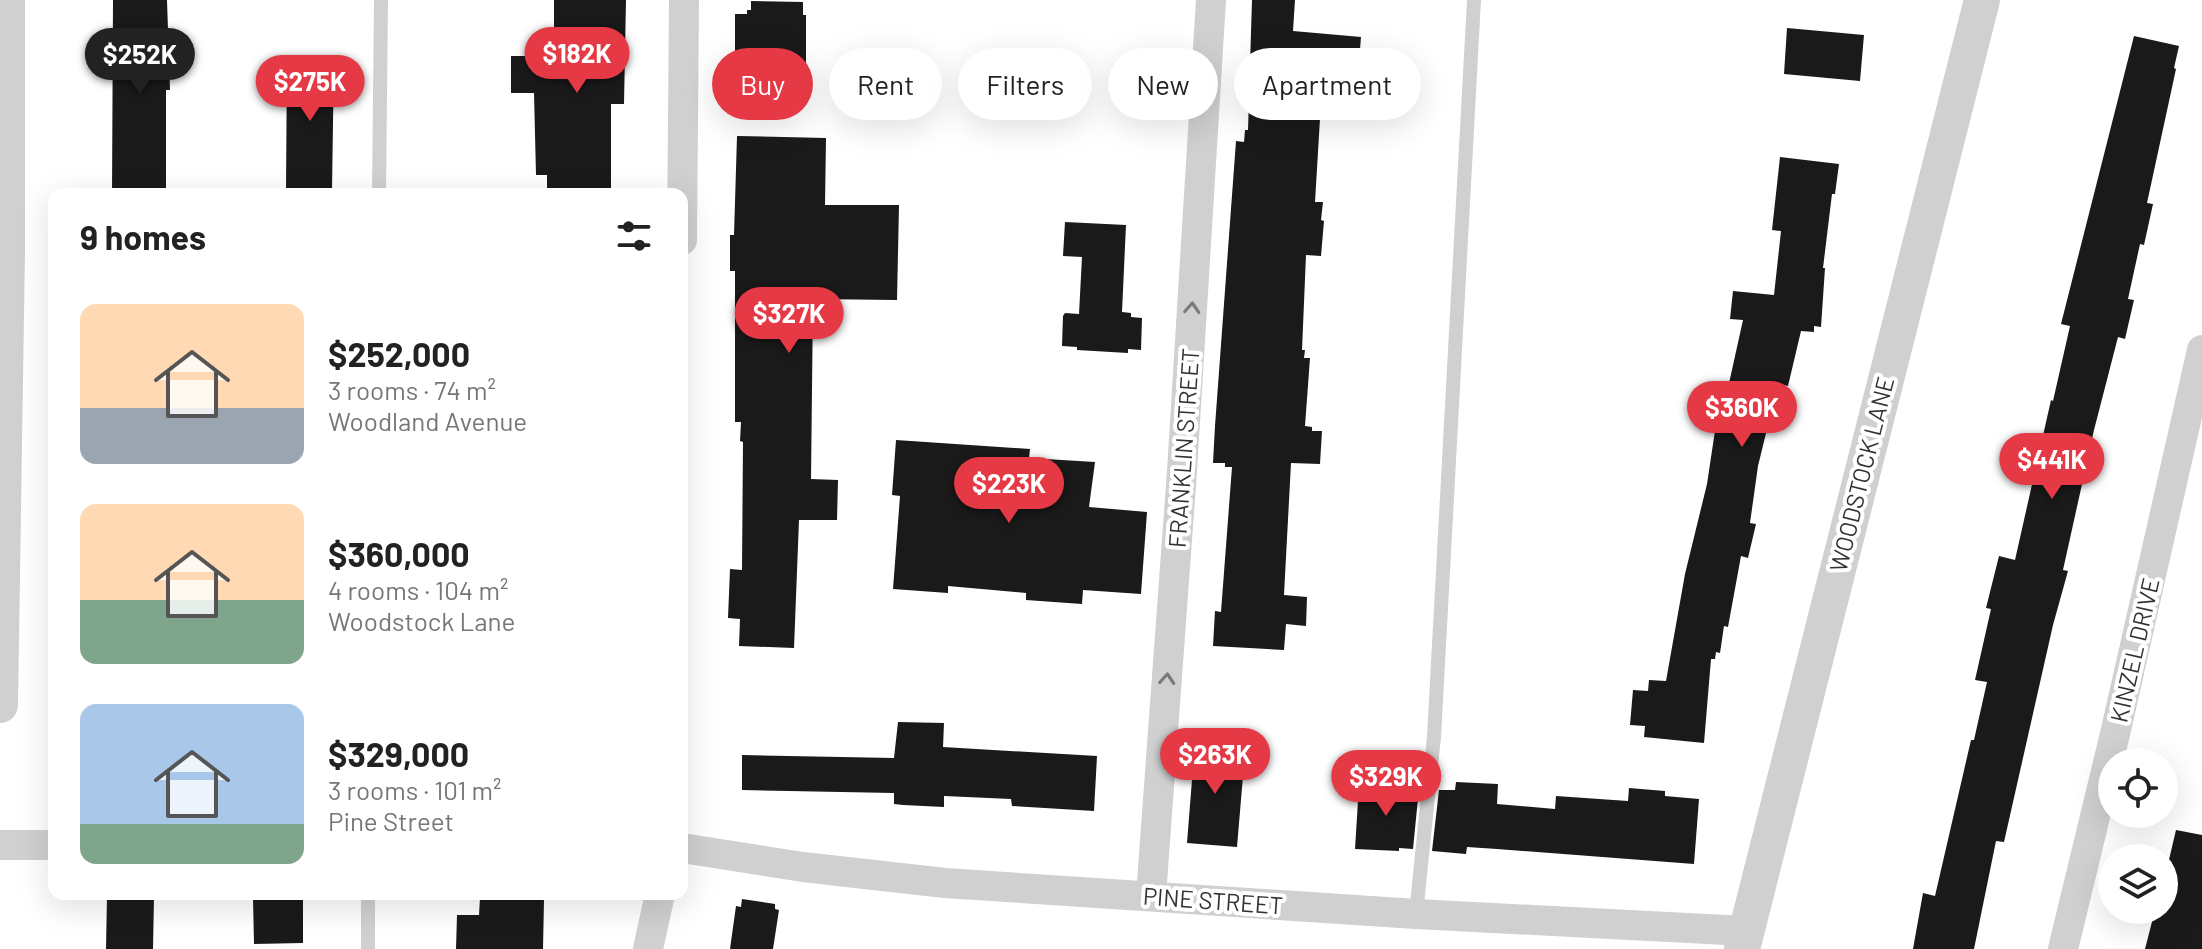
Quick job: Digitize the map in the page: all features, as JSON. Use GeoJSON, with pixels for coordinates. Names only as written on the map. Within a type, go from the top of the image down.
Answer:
{"type":"FeatureCollection","features":[{"type":"Feature","properties":{"kind":"street"},"geometry":{"type":"LineString","coordinates":[[0,705],[7,0]]}},
{"type":"Feature","properties":{"kind":"street"},"geometry":{"type":"LineString","coordinates":[[682,188],[684,0]]}},
{"type":"Feature","properties":{"kind":"street","name":"FRANKLIN STREET"},"geometry":{"type":"LineString","coordinates":[[1151,896],[1181,486],[1211,0]]}},
{"type":"Feature","properties":{"kind":"street","name":"WOODSTOCK LANE"},"geometry":{"type":"LineString","coordinates":[[1744,940],[1982,0]]}},
{"type":"Feature","properties":{"kind":"street","name":"KINZEL DRIVE"},"geometry":{"type":"LineString","coordinates":[[2063,949],[2202,350]]}},
{"type":"Feature","properties":{"kind":"street"},"geometry":{"type":"LineString","coordinates":[[0,845],[48,845]]}},
{"type":"Feature","properties":{"kind":"street","name":"PINE STREET"},"geometry":{"type":"LineString","coordinates":[[688,849],[803,867],[945,883],[1416,914],[1744,940]]}},
{"type":"Feature","properties":{"kind":"street"},"geometry":{"type":"LineString","coordinates":[[648,949],[659,900]]}},
{"type":"Feature","properties":{"kind":"lane"},"geometry":{"type":"LineString","coordinates":[[379,188],[381,0]]}},
{"type":"Feature","properties":{"kind":"lane"},"geometry":{"type":"LineString","coordinates":[[1416,914],[1434,737],[1474,0]]}},
{"type":"Feature","properties":{"kind":"lane"},"geometry":{"type":"LineString","coordinates":[[368,900],[368,949]]}},
{"type":"Feature","properties":{"kind":"building"},"geometry":{"type":"Polygon","coordinates":[[[113,0],[167,0],[170,90],[166,90],[166,188],[112,188],[113,0]]]}},
{"type":"Feature","properties":{"kind":"building"},"geometry":{"type":"Polygon","coordinates":[[[554,0],[626,0],[624,104],[611,104],[611,188],[547,188],[547,175],[536,175],[534,93],[511,93],[511,56],[554,56],[554,0]]]}},
{"type":"Feature","properties":{"kind":"building"},"geometry":{"type":"Polygon","coordinates":[[[1252,0],[1295,0],[1293,31],[1361,37],[1360,48],[1251,48],[1252,0]]]}},
{"type":"Feature","properties":{"kind":"building"},"geometry":{"type":"Polygon","coordinates":[[[751,1],[803,2],[806,48],[735,48],[735,14],[747,14],[747,10],[751,10],[751,1]]]}},
{"type":"Feature","properties":{"kind":"building"},"geometry":{"type":"Polygon","coordinates":[[[1787,28],[1864,35],[1860,81],[1784,74],[1787,28]]]}},
{"type":"Feature","properties":{"kind":"building"},"geometry":{"type":"Polygon","coordinates":[[[2134,36],[2179,46],[2176,69],[2147,203],[2153,204],[2128,299],[2134,300],[2125,339],[2118,337],[2094,430],[2063,570],[2068,571],[2004,842],[1996,841],[1974,949],[1913,949],[1923,893],[1935,896],[1971,740],[1974,740],[1987,682],[1975,680],[1991,609],[1986,608],[1999,556],[2015,560],[2070,326],[2061,324],[2134,36]]]}},
{"type":"Feature","properties":{"kind":"building"},"geometry":{"type":"Polygon","coordinates":[[[287,55],[334,56],[332,188],[286,188],[287,55]]]}},
{"type":"Feature","properties":{"kind":"building"},"geometry":{"type":"Polygon","coordinates":[[[1248,120],[1320,120],[1315,202],[1323,202],[1321,220],[1324,221],[1321,256],[1306,255],[1302,350],[1305,350],[1304,358],[1310,358],[1305,426],[1312,427],[1312,431],[1322,431],[1320,464],[1291,463],[1284,595],[1307,597],[1306,626],[1286,624],[1284,650],[1213,646],[1215,611],[1221,612],[1232,467],[1225,467],[1225,463],[1213,463],[1215,426],[1236,141],[1244,142],[1245,130],[1248,130],[1248,120]]]}},
{"type":"Feature","properties":{"kind":"building"},"geometry":{"type":"Polygon","coordinates":[[[737,136],[826,138],[825,205],[899,205],[897,300],[813,299],[811,479],[838,480],[837,520],[799,520],[794,648],[739,646],[740,619],[728,618],[730,569],[742,570],[743,442],[740,441],[741,422],[735,422],[735,271],[730,271],[737,136]]]}},
{"type":"Feature","properties":{"kind":"building"},"geometry":{"type":"Polygon","coordinates":[[[1780,157],[1839,164],[1823,268],[1821,327],[1814,326],[1814,332],[1801,331],[1788,386],[1778,384],[1758,466],[1750,523],[1756,524],[1748,558],[1741,556],[1728,627],[1724,626],[1720,653],[1716,652],[1715,659],[1711,659],[1704,743],[1644,737],[1645,726],[1630,725],[1633,690],[1648,691],[1649,680],[1666,681],[1685,574],[1707,484],[1716,424],[1720,424],[1743,320],[1730,319],[1733,291],[1774,295],[1781,231],[1772,230],[1780,157]]]}},
{"type":"Feature","properties":{"kind":"building"},"geometry":{"type":"Polygon","coordinates":[[[1065,222],[1126,225],[1122,312],[1142,318],[1141,350],[1128,349],[1128,353],[1062,346],[1063,316],[1065,313],[1079,314],[1082,257],[1063,256],[1065,222]]]}},
{"type":"Feature","properties":{"kind":"building"},"geometry":{"type":"Polygon","coordinates":[[[896,440],[1030,449],[1029,458],[1095,462],[1089,507],[1147,512],[1141,594],[1083,590],[1082,604],[1026,600],[1026,593],[948,586],[948,593],[893,589],[900,496],[892,495],[896,440]]]}},
{"type":"Feature","properties":{"kind":"building"},"geometry":{"type":"Polygon","coordinates":[[[898,722],[944,723],[943,747],[1097,756],[1094,811],[1012,806],[1011,799],[944,796],[944,807],[894,804],[894,793],[742,790],[742,755],[894,758],[898,722]]]}},
{"type":"Feature","properties":{"kind":"building"},"geometry":{"type":"Polygon","coordinates":[[[1195,742],[1238,746],[1236,758],[1241,759],[1240,776],[1243,776],[1237,847],[1187,843],[1195,742]]]}},
{"type":"Feature","properties":{"kind":"building"},"geometry":{"type":"Polygon","coordinates":[[[1456,782],[1498,784],[1497,804],[1555,809],[1556,796],[1628,801],[1629,788],[1665,791],[1665,796],[1699,799],[1694,864],[1467,847],[1466,854],[1432,851],[1439,790],[1455,790],[1456,782]]]}},
{"type":"Feature","properties":{"kind":"building"},"geometry":{"type":"Polygon","coordinates":[[[1359,785],[1419,788],[1413,849],[1355,849],[1359,785]]]}},
{"type":"Feature","properties":{"kind":"building"},"geometry":{"type":"Polygon","coordinates":[[[2176,830],[2202,835],[2202,949],[2145,949],[2151,924],[2178,924],[2178,844],[2173,844],[2176,830]]]}},
{"type":"Feature","properties":{"kind":"building"},"geometry":{"type":"Polygon","coordinates":[[[742,899],[775,904],[775,909],[779,910],[773,949],[730,949],[736,906],[741,907],[742,899]]]}},
{"type":"Feature","properties":{"kind":"building"},"geometry":{"type":"Polygon","coordinates":[[[107,900],[154,900],[153,949],[106,949],[107,900]]]}},
{"type":"Feature","properties":{"kind":"building"},"geometry":{"type":"Polygon","coordinates":[[[253,900],[303,900],[303,943],[254,944],[253,900]]]}},
{"type":"Feature","properties":{"kind":"building"},"geometry":{"type":"Polygon","coordinates":[[[480,900],[544,900],[543,949],[456,949],[457,915],[479,915],[480,900]]]}}]}
